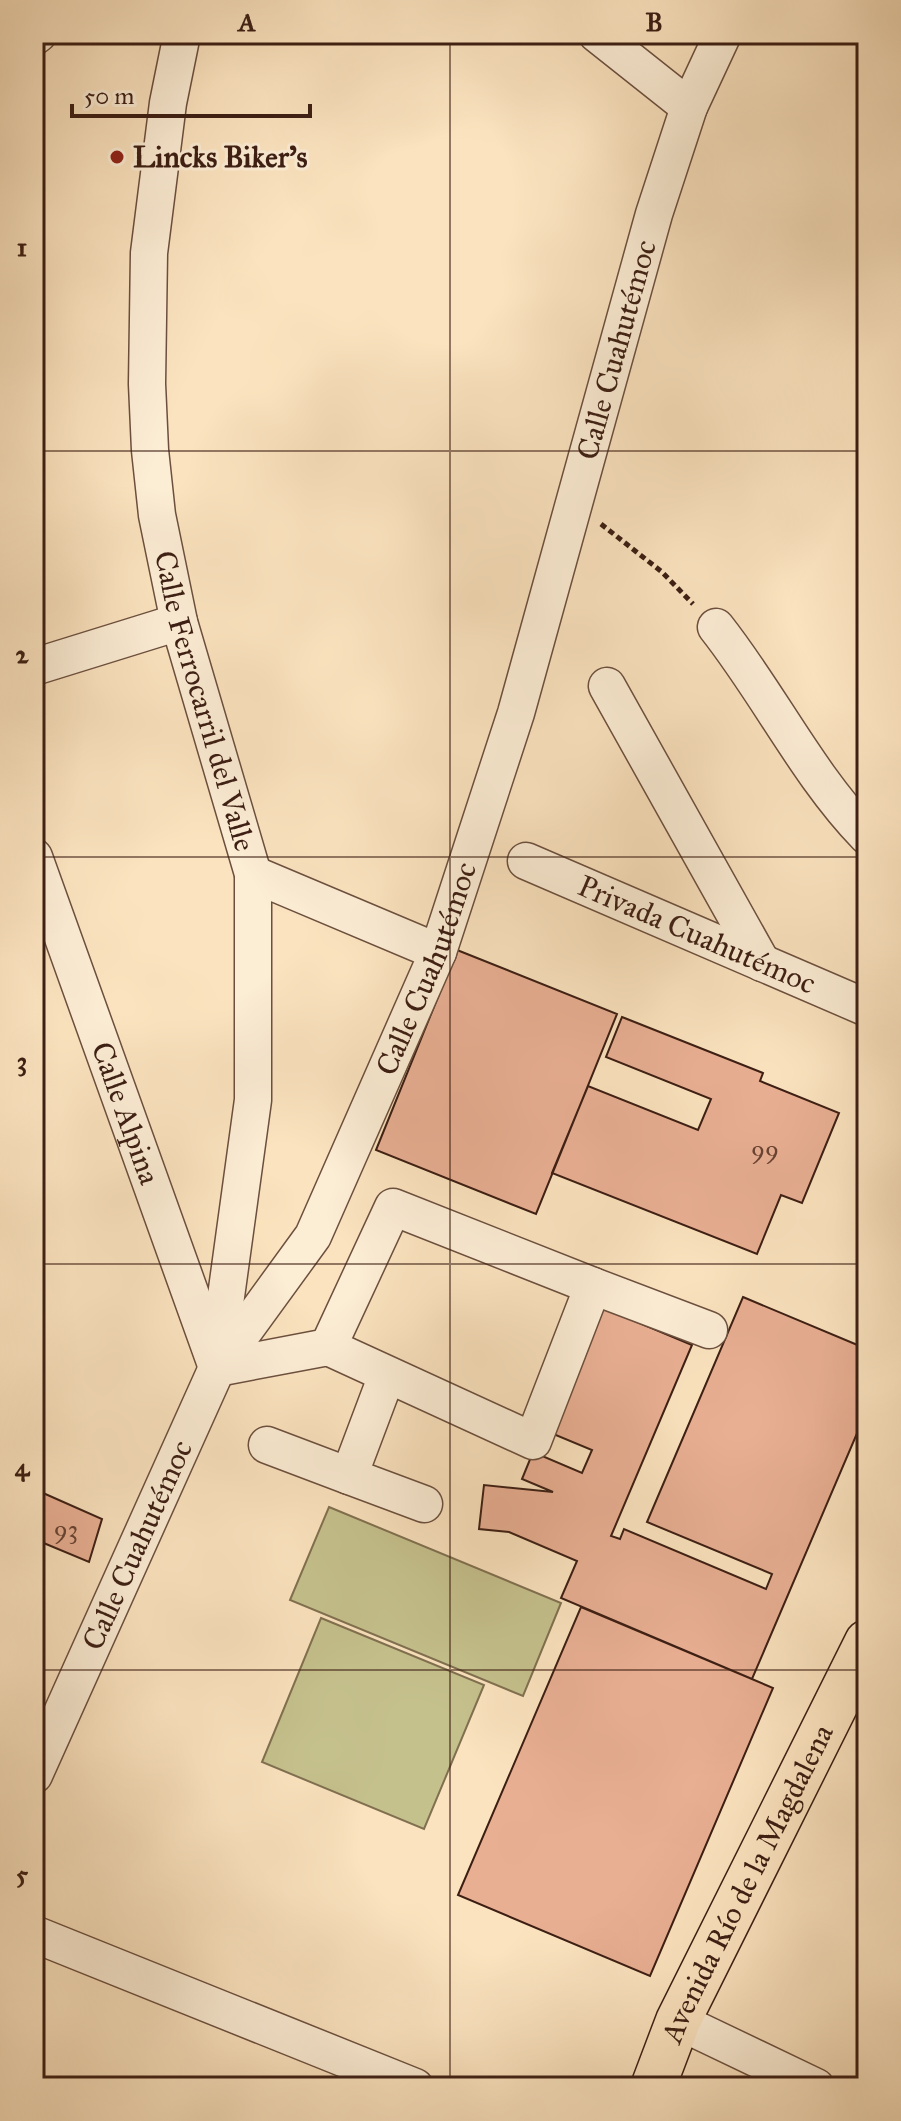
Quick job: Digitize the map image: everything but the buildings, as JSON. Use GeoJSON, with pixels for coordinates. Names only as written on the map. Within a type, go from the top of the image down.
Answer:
{"type":"FeatureCollection","features":[{"type":"Feature","properties":{"kind":"main road","name":"Avenida Río de la Magdalena"},"geometry":{"type":"LineString","coordinates":[[653,2087],[678,2021],[867,1642]]}},
{"type":"Feature","properties":{"kind":"street","name":"Calle Ferrocarril del Valle"},"geometry":{"type":"LineString","coordinates":[[182,34],[156,178],[149,253],[150,450],[157,515],[179,622],[253,874],[253,1100],[217,1368]]}},
{"type":"Feature","properties":{"kind":"street"},"geometry":{"type":"LineString","coordinates":[[597,34],[689,107]]}},
{"type":"Feature","properties":{"kind":"street","name":"Calle Cuahutémoc"},"geometry":{"type":"LineString","coordinates":[[34,1775],[217,1368],[313,1236],[438,952],[516,713],[654,214],[689,107],[723,34]]}},
{"type":"Feature","properties":{"kind":"street"},"geometry":{"type":"LineString","coordinates":[[34,667],[179,622]]}},
{"type":"Feature","properties":{"kind":"street"},"geometry":{"type":"LineString","coordinates":[[716,627],[747,666],[831,797],[867,836]]}},
{"type":"Feature","properties":{"kind":"street"},"geometry":{"type":"LineString","coordinates":[[607,686],[762,963]]}},
{"type":"Feature","properties":{"kind":"street","name":"Calle Alpina"},"geometry":{"type":"LineString","coordinates":[[34,857],[217,1368]]}},
{"type":"Feature","properties":{"kind":"street","name":"Privada Cuahutémoc"},"geometry":{"type":"LineString","coordinates":[[526,861],[867,1008]]}},
{"type":"Feature","properties":{"kind":"street"},"geometry":{"type":"LineString","coordinates":[[253,874],[438,952]]}},
{"type":"Feature","properties":{"kind":"street"},"geometry":{"type":"LineString","coordinates":[[328,1347],[393,1207],[709,1330]]}},
{"type":"Feature","properties":{"kind":"street"},"geometry":{"type":"LineString","coordinates":[[217,1368],[328,1347],[533,1441],[593,1286]]}},
{"type":"Feature","properties":{"kind":"street"},"geometry":{"type":"LineString","coordinates":[[349,1476],[387,1375]]}},
{"type":"Feature","properties":{"kind":"street"},"geometry":{"type":"LineString","coordinates":[[267,1445],[424,1504]]}},
{"type":"Feature","properties":{"kind":"street"},"geometry":{"type":"LineString","coordinates":[[34,1934],[409,2086]]}},
{"type":"Feature","properties":{"kind":"street"},"geometry":{"type":"LineString","coordinates":[[678,2021],[816,2087]]}},
{"type":"Feature","properties":{"kind":"path"},"geometry":{"type":"LineString","coordinates":[[574,502],[662,572],[716,627]]}},
{"type":"Feature","properties":{"kind":"shaded area"},"geometry":{"type":"Polygon","coordinates":[[[329,1507],[561,1603],[523,1696],[290,1600],[329,1507]]]}},
{"type":"Feature","properties":{"kind":"shaded area"},"geometry":{"type":"Polygon","coordinates":[[[321,1618],[484,1685],[424,1829],[262,1762],[321,1618]]]}},
{"type":"Feature","properties":{"kind":"place","name":"Lincks Biker's"},"geometry":{"type":"Point","coordinates":[117,157]}}]}
